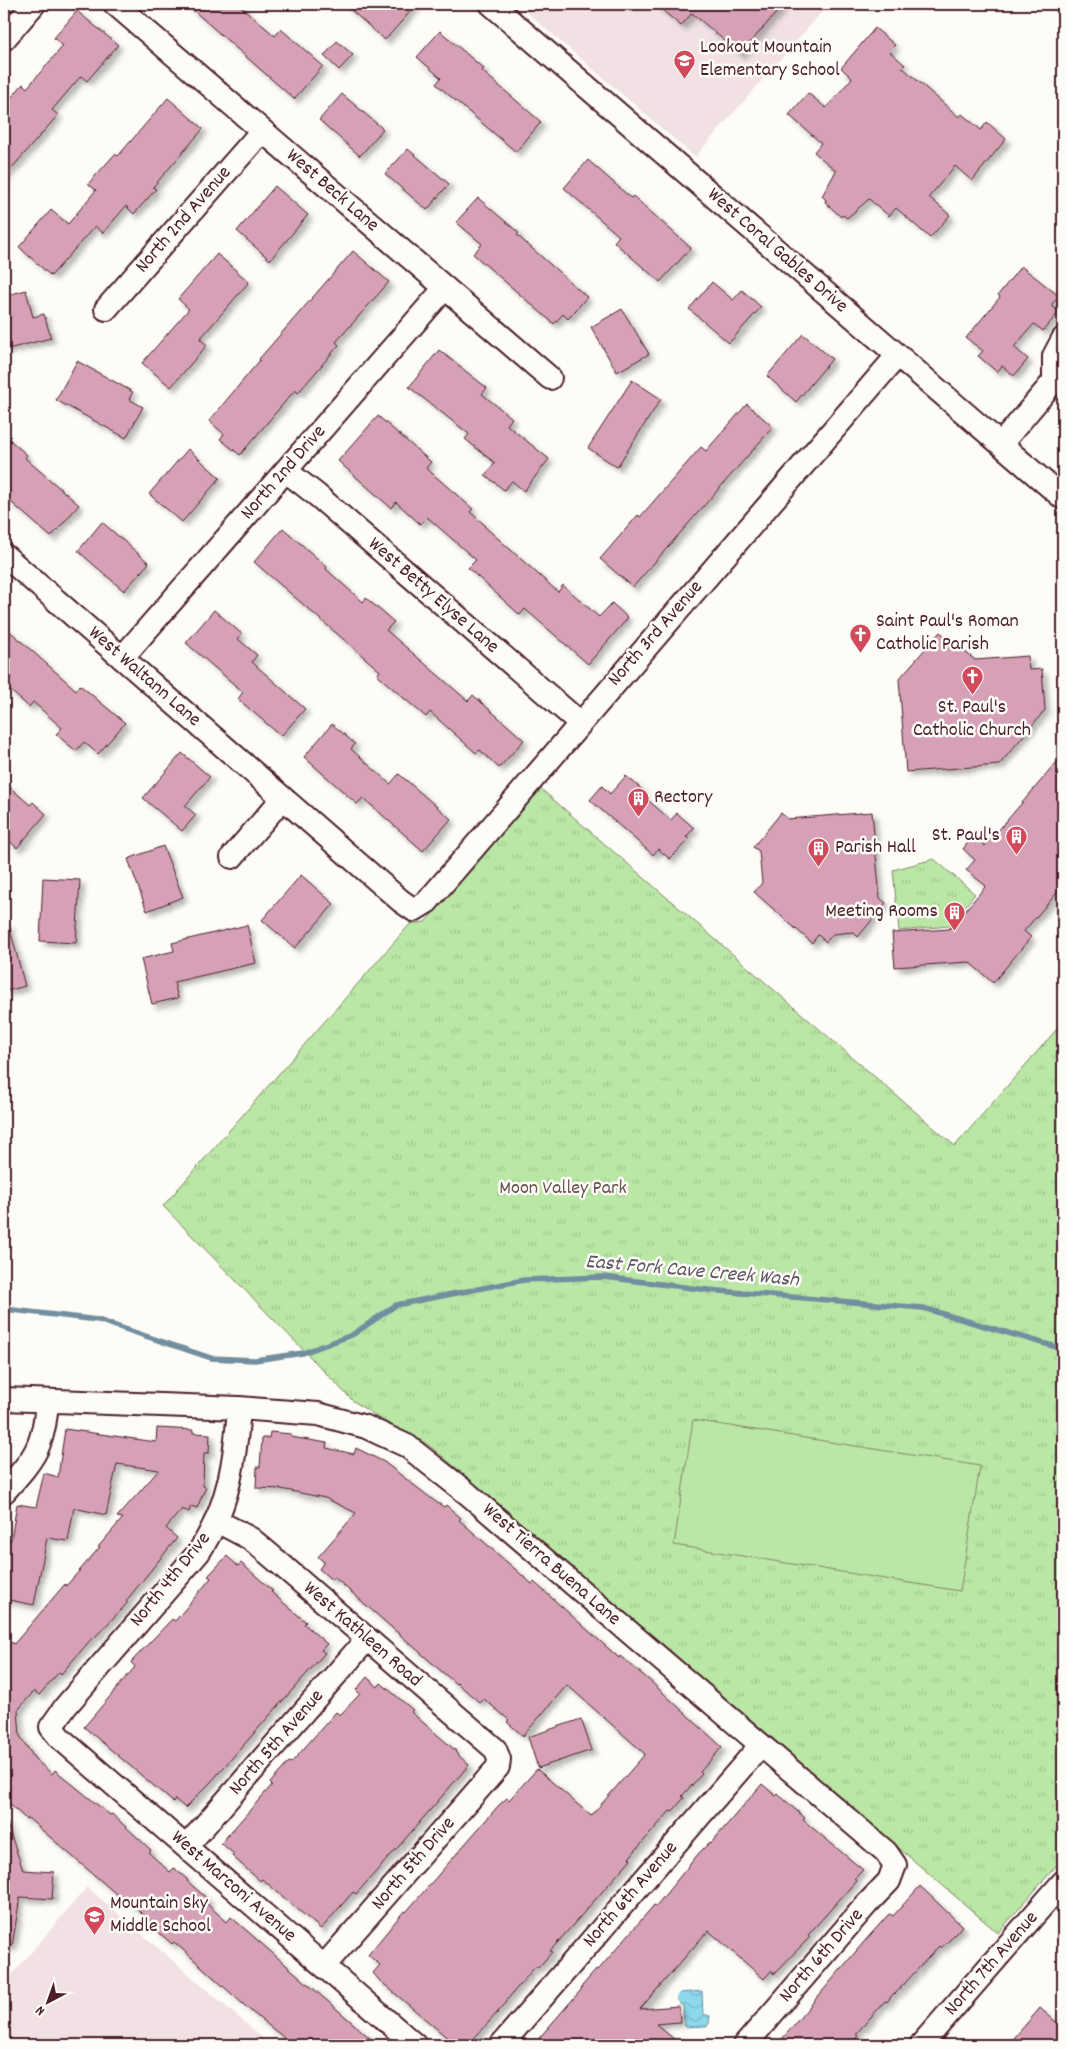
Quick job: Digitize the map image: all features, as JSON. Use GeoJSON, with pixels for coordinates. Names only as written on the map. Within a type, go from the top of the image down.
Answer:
{"type":"FeatureCollection","features":[{"type":"Feature","properties":{"kind":"street"},"geometry":{"type":"LineString","coordinates":[[4,39],[34,4]]}},
{"type":"Feature","properties":{"kind":"street","name":"West Beck Lane"},"geometry":{"type":"LineString","coordinates":[[115,4],[550,378]]}},
{"type":"Feature","properties":{"kind":"street","name":"West Coral Gables Drive"},"geometry":{"type":"LineString","coordinates":[[491,4],[1063,498]]}},
{"type":"Feature","properties":{"kind":"street","name":"North 2nd Avenue"},"geometry":{"type":"LineString","coordinates":[[106,309],[262,130]]}},
{"type":"Feature","properties":{"kind":"street","name":"North 2nd Drive"},"geometry":{"type":"LineString","coordinates":[[122,658],[445,288]]}},
{"type":"Feature","properties":{"kind":"street"},"geometry":{"type":"LineString","coordinates":[[1001,444],[1059,381],[1054,356],[1063,339]]}},
{"type":"Feature","properties":{"kind":"street","name":"North 3rd Avenue"},"geometry":{"type":"LineString","coordinates":[[414,910],[427,902],[897,356]]}},
{"type":"Feature","properties":{"kind":"street","name":"West Betty Elyse Lane"},"geometry":{"type":"LineString","coordinates":[[286,471],[318,496],[580,723]]}},
{"type":"Feature","properties":{"kind":"street","name":"West Waltann Lane"},"geometry":{"type":"LineString","coordinates":[[4,556],[414,910]]}},
{"type":"Feature","properties":{"kind":"street"},"geometry":{"type":"LineString","coordinates":[[232,857],[283,798]]}},
{"type":"Feature","properties":{"kind":"street"},"geometry":{"type":"LineString","coordinates":[[4,1399],[47,1401],[46,1418],[40,1445],[29,1464],[4,1492]]}},
{"type":"Feature","properties":{"kind":"street","name":"West Tierra Buena Lane"},"geometry":{"type":"LineString","coordinates":[[47,1401],[239,1408],[326,1415],[366,1427],[407,1446],[468,1494],[886,1852],[895,1865]]}},
{"type":"Feature","properties":{"kind":"street","name":"North 4th Drive"},"geometry":{"type":"LineString","coordinates":[[52,1727],[66,1706],[199,1552],[217,1521],[231,1476],[239,1408]]}},
{"type":"Feature","properties":{"kind":"street","name":"West Kathleen Road"},"geometry":{"type":"LineString","coordinates":[[217,1521],[251,1539],[495,1750],[499,1759]]}},
{"type":"Feature","properties":{"kind":"street","name":"North 5th Avenue"},"geometry":{"type":"LineString","coordinates":[[186,1847],[367,1639]]}},
{"type":"Feature","properties":{"kind":"street","name":"West Marconi Avenue"},"geometry":{"type":"LineString","coordinates":[[52,1727],[60,1738],[415,2045]]}},
{"type":"Feature","properties":{"kind":"street","name":"North 6th Avenue"},"geometry":{"type":"LineString","coordinates":[[501,2045],[760,1745]]}},
{"type":"Feature","properties":{"kind":"street","name":"North 5th Drive"},"geometry":{"type":"LineString","coordinates":[[324,1966],[498,1768],[499,1759]]}},
{"type":"Feature","properties":{"kind":"street","name":"North 6th Drive"},"geometry":{"type":"LineString","coordinates":[[745,2045],[866,1904],[889,1881],[895,1865]]}},
{"type":"Feature","properties":{"kind":"street","name":"North 7th Avenue"},"geometry":{"type":"LineString","coordinates":[[921,2045],[1063,1882]]}},
{"type":"Feature","properties":{"kind":"shaded area","name":"Lookout Mountain Elementary School"},"geometry":{"type":"Polygon","coordinates":[[[517,4],[829,4],[695,157],[517,4]]]}},
{"type":"Feature","properties":{"kind":"shaded area","name":"Mountain Sky Middle School"},"geometry":{"type":"Polygon","coordinates":[[[87,1887],[271,2045],[4,2045],[4,1984],[87,1887]]]}},
{"type":"Feature","properties":{"kind":"green space","name":"Moon Valley Park"},"geometry":{"type":"Polygon","coordinates":[[[541,789],[955,1146],[1063,1022],[1063,1858],[998,1933],[442,1456],[427,1444],[378,1418],[352,1400],[163,1206],[410,924],[425,922],[541,789]]]}},
{"type":"Feature","properties":{"kind":"green space"},"geometry":{"type":"Polygon","coordinates":[[[934,859],[975,894],[949,926],[899,931],[893,870],[934,859]]]}},
{"type":"Feature","properties":{"kind":"green space"},"geometry":{"type":"Polygon","coordinates":[[[693,1420],[980,1466],[960,1591],[674,1545],[693,1420]]]}},
{"type":"Feature","properties":{"kind":"water"},"geometry":{"type":"Polygon","coordinates":[[[702,1991],[703,2014],[710,2016],[709,2024],[706,2026],[686,2027],[684,2025],[683,2006],[677,2001],[677,1996],[680,1993],[702,1991]]]}},
{"type":"Feature","properties":{"kind":"building"},"geometry":{"type":"Polygon","coordinates":[[[186,4],[238,4],[275,36],[281,29],[323,66],[294,99],[186,4]]]}},
{"type":"Feature","properties":{"kind":"building"},"geometry":{"type":"Polygon","coordinates":[[[344,4],[417,4],[385,40],[344,4]]]}},
{"type":"Feature","properties":{"kind":"building"},"geometry":{"type":"Polygon","coordinates":[[[655,4],[784,4],[740,54],[692,13],[681,26],[655,4]]]}},
{"type":"Feature","properties":{"kind":"building"},"geometry":{"type":"Polygon","coordinates":[[[77,11],[118,45],[87,81],[81,76],[52,110],[58,115],[4,177],[4,106],[23,84],[27,88],[63,46],[54,38],[77,11]]]}},
{"type":"Feature","properties":{"kind":"building"},"geometry":{"type":"Polygon","coordinates":[[[875,28],[895,45],[889,51],[905,65],[902,67],[959,117],[962,114],[981,130],[987,122],[1006,139],[972,181],[955,166],[929,197],[950,215],[930,238],[896,208],[889,216],[869,199],[847,218],[843,215],[841,217],[825,202],[826,200],[822,196],[836,171],[814,152],[821,143],[789,115],[808,93],[826,108],[852,78],[841,68],[875,28]]]}},
{"type":"Feature","properties":{"kind":"building"},"geometry":{"type":"Polygon","coordinates":[[[440,31],[484,69],[482,71],[541,122],[516,152],[436,84],[441,78],[417,57],[440,31]]]}},
{"type":"Feature","properties":{"kind":"building"},"geometry":{"type":"Polygon","coordinates":[[[337,41],[353,55],[339,70],[324,56],[337,41]]]}},
{"type":"Feature","properties":{"kind":"building"},"geometry":{"type":"Polygon","coordinates":[[[342,94],[383,129],[360,156],[319,120],[342,94]]]}},
{"type":"Feature","properties":{"kind":"building"},"geometry":{"type":"Polygon","coordinates":[[[168,98],[203,129],[153,187],[156,189],[134,214],[126,206],[103,233],[95,226],[51,276],[19,247],[51,210],[68,224],[96,190],[88,184],[115,154],[118,156],[168,98]]]}},
{"type":"Feature","properties":{"kind":"building"},"geometry":{"type":"Polygon","coordinates":[[[408,149],[449,184],[427,210],[385,174],[408,149]]]}},
{"type":"Feature","properties":{"kind":"building"},"geometry":{"type":"Polygon","coordinates":[[[588,160],[631,198],[633,196],[691,248],[660,282],[614,242],[619,236],[564,188],[588,160]]]}},
{"type":"Feature","properties":{"kind":"building"},"geometry":{"type":"Polygon","coordinates":[[[275,186],[308,215],[270,260],[237,231],[275,186]]]}},
{"type":"Feature","properties":{"kind":"building"},"geometry":{"type":"Polygon","coordinates":[[[478,198],[519,233],[517,235],[587,297],[568,319],[563,314],[554,324],[473,254],[482,244],[456,222],[478,198]]]}},
{"type":"Feature","properties":{"kind":"building"},"geometry":{"type":"Polygon","coordinates":[[[353,251],[389,282],[336,342],[339,345],[298,393],[295,390],[240,455],[220,439],[224,434],[209,421],[259,359],[353,251]]]}},
{"type":"Feature","properties":{"kind":"building"},"geometry":{"type":"Polygon","coordinates":[[[217,254],[249,282],[200,339],[207,345],[171,387],[142,363],[189,309],[178,299],[217,254]]]}},
{"type":"Feature","properties":{"kind":"building"},"geometry":{"type":"Polygon","coordinates":[[[1021,266],[1059,296],[1051,305],[1059,312],[1043,331],[1034,324],[1014,347],[1028,359],[1014,376],[1002,366],[997,372],[978,356],[983,351],[966,338],[1000,297],[998,295],[1021,266]]]}},
{"type":"Feature","properties":{"kind":"building"},"geometry":{"type":"Polygon","coordinates":[[[712,282],[733,300],[742,290],[761,307],[729,343],[689,309],[712,282]]]}},
{"type":"Feature","properties":{"kind":"building"},"geometry":{"type":"Polygon","coordinates":[[[26,290],[33,317],[44,314],[51,338],[4,350],[4,296],[26,290]]]}},
{"type":"Feature","properties":{"kind":"building"},"geometry":{"type":"Polygon","coordinates":[[[622,309],[649,354],[617,372],[591,327],[622,309]]]}},
{"type":"Feature","properties":{"kind":"building"},"geometry":{"type":"Polygon","coordinates":[[[803,334],[832,359],[796,402],[767,376],[803,334]]]}},
{"type":"Feature","properties":{"kind":"building"},"geometry":{"type":"Polygon","coordinates":[[[439,350],[487,388],[482,394],[512,418],[507,425],[549,459],[524,491],[512,481],[504,490],[485,475],[495,463],[465,439],[469,434],[409,387],[439,350]]]}},
{"type":"Feature","properties":{"kind":"building"},"geometry":{"type":"Polygon","coordinates":[[[77,361],[133,392],[129,399],[143,407],[126,438],[56,400],[77,361]]]}},
{"type":"Feature","properties":{"kind":"building"},"geometry":{"type":"Polygon","coordinates":[[[632,380],[661,399],[617,467],[588,448],[632,380]]]}},
{"type":"Feature","properties":{"kind":"building"},"geometry":{"type":"Polygon","coordinates":[[[747,404],[773,427],[633,587],[600,559],[638,515],[640,517],[701,447],[706,451],[747,404]]]}},
{"type":"Feature","properties":{"kind":"building"},"geometry":{"type":"Polygon","coordinates":[[[378,416],[431,462],[426,468],[473,509],[470,512],[484,526],[558,592],[563,585],[599,617],[612,603],[628,618],[588,664],[525,609],[520,615],[468,568],[476,560],[427,517],[420,524],[396,502],[391,508],[338,461],[378,416]]]}},
{"type":"Feature","properties":{"kind":"building"},"geometry":{"type":"Polygon","coordinates":[[[4,435],[27,455],[25,458],[79,505],[51,537],[4,496],[4,435]]]}},
{"type":"Feature","properties":{"kind":"building"},"geometry":{"type":"Polygon","coordinates":[[[188,449],[220,478],[182,522],[149,494],[188,449]]]}},
{"type":"Feature","properties":{"kind":"building"},"geometry":{"type":"Polygon","coordinates":[[[102,522],[149,563],[124,591],[78,551],[102,522]]]}},
{"type":"Feature","properties":{"kind":"building"},"geometry":{"type":"Polygon","coordinates":[[[283,528],[363,602],[366,598],[394,622],[386,630],[468,701],[473,695],[524,740],[499,768],[480,750],[476,753],[430,712],[426,717],[377,675],[380,671],[254,562],[283,528]]]}},
{"type":"Feature","properties":{"kind":"building"},"geometry":{"type":"Polygon","coordinates":[[[214,610],[242,634],[238,639],[257,655],[252,662],[305,709],[281,736],[238,699],[243,692],[186,643],[214,610]]]}},
{"type":"Feature","properties":{"kind":"building"},"geometry":{"type":"Polygon","coordinates":[[[4,626],[76,690],[80,685],[125,723],[98,754],[84,742],[76,751],[56,734],[62,728],[33,702],[29,707],[4,685],[4,626]]]}},
{"type":"Feature","properties":{"kind":"building","name":"St. Paul's Catholic Church"},"geometry":{"type":"Polygon","coordinates":[[[940,632],[975,660],[1028,656],[1029,670],[1042,669],[1045,710],[999,765],[906,772],[899,679],[940,632]]]}},
{"type":"Feature","properties":{"kind":"building"},"geometry":{"type":"Polygon","coordinates":[[[332,724],[355,744],[351,749],[390,784],[399,774],[451,819],[423,851],[363,798],[357,804],[304,757],[332,724]]]}},
{"type":"Feature","properties":{"kind":"building"},"geometry":{"type":"Polygon","coordinates":[[[182,753],[210,777],[185,806],[196,815],[182,831],[143,798],[182,753]]]}},
{"type":"Feature","properties":{"kind":"building"},"geometry":{"type":"Polygon","coordinates":[[[1063,755],[1063,886],[1024,931],[1031,937],[993,983],[969,962],[895,967],[892,933],[949,929],[986,886],[966,870],[975,860],[963,849],[973,836],[985,846],[1063,755]]]}},
{"type":"Feature","properties":{"kind":"building","name":"Rectory"},"geometry":{"type":"Polygon","coordinates":[[[626,776],[645,792],[642,795],[671,820],[677,813],[694,828],[686,837],[689,839],[670,859],[658,849],[653,855],[590,800],[602,786],[610,794],[626,776]]]}},
{"type":"Feature","properties":{"kind":"building"},"geometry":{"type":"Polygon","coordinates":[[[4,782],[30,805],[33,802],[46,814],[17,848],[4,836],[4,782]]]}},
{"type":"Feature","properties":{"kind":"building","name":"Parish Hall"},"geometry":{"type":"Polygon","coordinates":[[[872,812],[880,898],[886,903],[858,937],[853,932],[833,934],[826,942],[818,935],[812,943],[754,892],[762,883],[759,851],[753,847],[781,813],[788,819],[872,812]]]}},
{"type":"Feature","properties":{"kind":"building"},"geometry":{"type":"Polygon","coordinates":[[[163,846],[183,897],[147,911],[128,859],[163,846]]]}},
{"type":"Feature","properties":{"kind":"building"},"geometry":{"type":"Polygon","coordinates":[[[301,875],[334,904],[295,948],[262,920],[301,875]]]}},
{"type":"Feature","properties":{"kind":"building"},"geometry":{"type":"Polygon","coordinates":[[[43,878],[80,880],[76,943],[40,941],[43,878]]]}},
{"type":"Feature","properties":{"kind":"building"},"geometry":{"type":"Polygon","coordinates":[[[4,925],[9,925],[25,986],[4,992],[4,925]]]}},
{"type":"Feature","properties":{"kind":"building"},"geometry":{"type":"Polygon","coordinates":[[[247,925],[256,963],[174,982],[178,998],[152,1004],[141,959],[174,951],[172,943],[247,925]]]}},
{"type":"Feature","properties":{"kind":"building"},"geometry":{"type":"Polygon","coordinates":[[[157,1428],[193,1430],[193,1433],[210,1434],[209,1453],[204,1453],[203,1486],[206,1487],[197,1508],[191,1506],[189,1512],[182,1509],[166,1528],[177,1538],[126,1601],[128,1602],[122,1609],[93,1637],[61,1674],[59,1672],[39,1695],[34,1691],[18,1710],[20,1736],[35,1759],[52,1774],[55,1770],[110,1815],[112,1814],[151,1850],[149,1853],[170,1872],[174,1868],[188,1880],[209,1900],[206,1903],[227,1922],[231,1917],[378,2045],[293,2045],[253,2013],[174,1942],[172,1944],[156,1930],[158,1928],[123,1897],[122,1899],[4,1799],[4,1652],[12,1642],[14,1644],[65,1584],[66,1586],[100,1547],[98,1547],[123,1518],[117,1517],[159,1470],[117,1464],[106,1515],[74,1508],[68,1541],[47,1538],[34,1605],[4,1599],[4,1538],[11,1540],[17,1504],[36,1507],[44,1473],[58,1477],[65,1429],[156,1442],[157,1428]]]}},
{"type":"Feature","properties":{"kind":"building"},"geometry":{"type":"Polygon","coordinates":[[[270,1432],[291,1434],[291,1437],[327,1443],[326,1448],[354,1454],[356,1448],[384,1462],[436,1502],[444,1507],[446,1505],[461,1518],[459,1520],[532,1584],[534,1582],[619,1658],[620,1656],[648,1679],[722,1747],[700,1772],[702,1774],[682,1796],[684,1798],[672,1812],[670,1811],[629,1858],[631,1859],[550,1951],[552,1952],[538,1968],[536,1966],[507,2002],[468,2045],[461,2045],[453,2038],[451,2041],[379,1980],[373,1973],[380,1965],[368,1955],[404,1911],[406,1912],[499,1805],[507,1798],[509,1800],[537,1769],[591,1816],[645,1754],[567,1685],[523,1736],[507,1722],[509,1720],[484,1699],[480,1703],[334,1577],[332,1580],[319,1569],[324,1562],[318,1557],[356,1513],[325,1498],[281,1489],[256,1488],[257,1467],[260,1467],[262,1438],[269,1438],[270,1432]]]}},
{"type":"Feature","properties":{"kind":"building"},"geometry":{"type":"Polygon","coordinates":[[[227,1556],[238,1566],[241,1563],[273,1591],[271,1592],[306,1622],[304,1624],[327,1644],[321,1650],[325,1653],[210,1783],[185,1808],[175,1799],[173,1802],[84,1727],[135,1667],[131,1662],[172,1619],[175,1621],[211,1578],[208,1576],[227,1556]]]}},
{"type":"Feature","properties":{"kind":"building"},"geometry":{"type":"Polygon","coordinates":[[[367,1677],[378,1687],[381,1683],[413,1710],[411,1712],[456,1751],[469,1765],[356,1894],[353,1892],[321,1929],[262,1879],[260,1881],[232,1856],[234,1854],[221,1843],[272,1785],[270,1783],[289,1762],[291,1763],[336,1712],[340,1715],[360,1694],[356,1690],[367,1677]]]}},
{"type":"Feature","properties":{"kind":"building"},"geometry":{"type":"Polygon","coordinates":[[[581,1719],[592,1750],[538,1768],[528,1737],[581,1719]]]}},
{"type":"Feature","properties":{"kind":"building"},"geometry":{"type":"Polygon","coordinates":[[[762,1784],[776,1796],[778,1794],[805,1818],[803,1820],[863,1870],[854,1879],[856,1881],[808,1935],[810,1937],[774,1974],[771,1971],[764,1979],[709,1931],[705,1934],[640,2009],[679,2006],[680,2022],[656,2024],[681,2045],[533,2045],[596,1970],[600,1968],[654,1905],[656,1906],[699,1853],[711,1843],[762,1784]]]}},
{"type":"Feature","properties":{"kind":"building"},"geometry":{"type":"Polygon","coordinates":[[[4,1821],[6,1821],[23,1870],[54,1872],[52,1899],[20,1897],[12,1946],[4,1946],[4,1821]]]}},
{"type":"Feature","properties":{"kind":"building"},"geometry":{"type":"Polygon","coordinates":[[[920,1886],[962,1926],[950,1940],[941,1948],[939,1946],[895,1994],[887,2002],[885,2001],[856,2034],[858,2036],[849,2045],[777,2045],[888,1915],[893,1916],[920,1886]]]}},
{"type":"Feature","properties":{"kind":"building"},"geometry":{"type":"Polygon","coordinates":[[[1040,2008],[1063,2028],[1063,2045],[1008,2045],[1040,2008]]]}},
{"type":"Feature","properties":{"kind":"waterway","name":"East Fork Cave Creek Wash"},"geometry":{"type":"LineString","coordinates":[[4,1309],[98,1320],[211,1358],[255,1360],[303,1353],[352,1335],[396,1305],[524,1280],[604,1277],[708,1290],[923,1308],[1063,1349]]}},
{"type":"Feature","properties":{"kind":"place","name":"Lookout Mountain Elementary School"},"geometry":{"type":"Point","coordinates":[684,79]}},
{"type":"Feature","properties":{"kind":"place","name":"Saint Paul's Roman Catholic Parish"},"geometry":{"type":"Point","coordinates":[860,653]}},
{"type":"Feature","properties":{"kind":"place","name":"St. Paul's Catholic Church"},"geometry":{"type":"Point","coordinates":[972,695]}},
{"type":"Feature","properties":{"kind":"place","name":"Rectory"},"geometry":{"type":"Point","coordinates":[638,817]}},
{"type":"Feature","properties":{"kind":"place","name":"St. Paul's"},"geometry":{"type":"Point","coordinates":[1016,855]}},
{"type":"Feature","properties":{"kind":"place","name":"Parish Hall"},"geometry":{"type":"Point","coordinates":[819,867]}},
{"type":"Feature","properties":{"kind":"place","name":"Meeting Rooms"},"geometry":{"type":"Point","coordinates":[954,931]}},
{"type":"Feature","properties":{"kind":"place","name":"Mountain Sky Middle School"},"geometry":{"type":"Point","coordinates":[94,1935]}}]}
